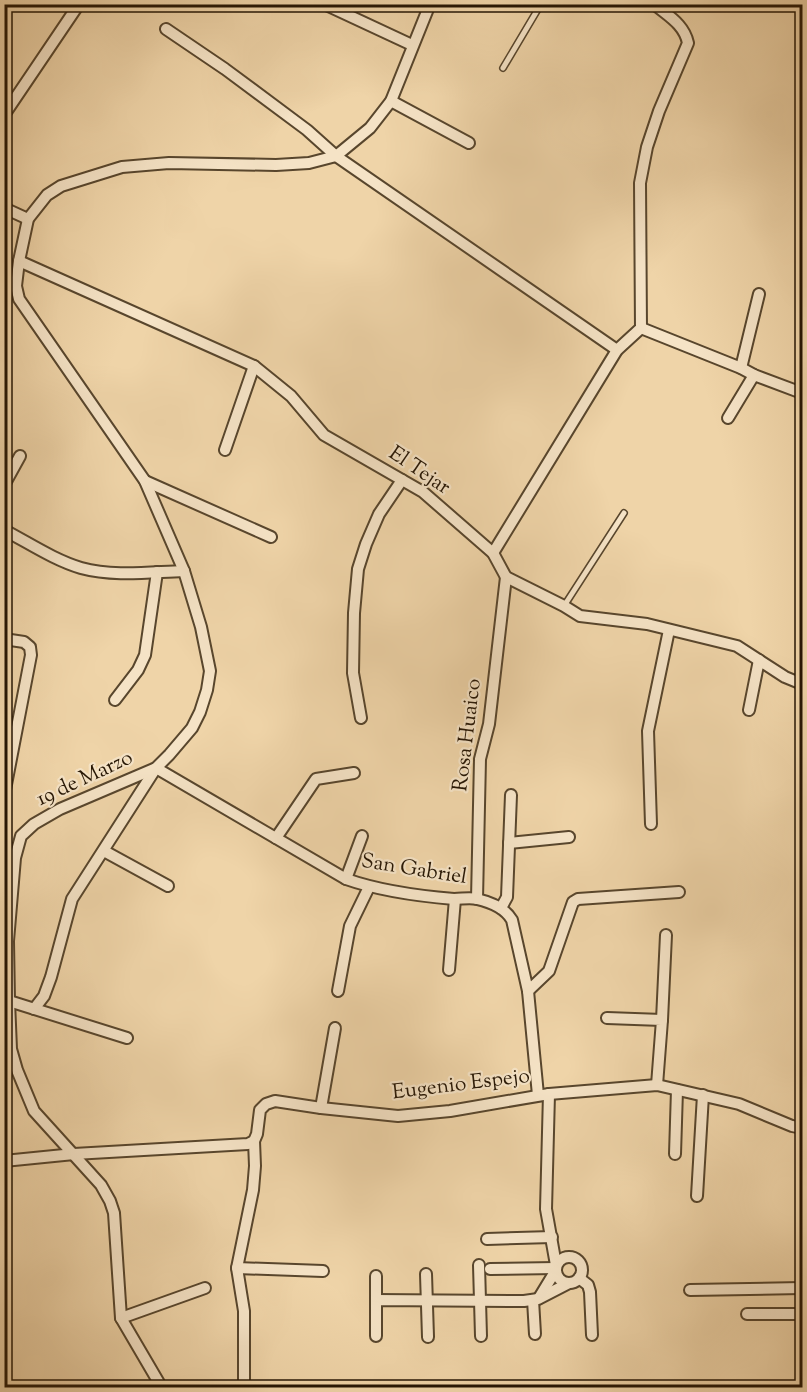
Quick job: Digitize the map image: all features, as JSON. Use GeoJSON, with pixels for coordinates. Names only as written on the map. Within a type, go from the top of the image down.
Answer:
{"type":"FeatureCollection","features":[{"type":"Feature","properties":{"kind":"street"},"geometry":{"type":"LineString","coordinates":[[4,115],[79,4]]}},
{"type":"Feature","properties":{"kind":"street"},"geometry":{"type":"LineString","coordinates":[[324,4],[408,43]]}},
{"type":"Feature","properties":{"kind":"street"},"geometry":{"type":"LineString","coordinates":[[17,214],[61,186],[122,167],[169,163],[276,165],[309,163],[335,154],[370,128],[391,101],[408,43],[430,4]]}},
{"type":"Feature","properties":{"kind":"street"},"geometry":{"type":"LineString","coordinates":[[493,553],[617,350],[641,328],[640,183],[647,147],[659,111],[688,43],[681,26],[654,4]]}},
{"type":"Feature","properties":{"kind":"street"},"geometry":{"type":"LineString","coordinates":[[166,29],[225,69],[335,154],[617,350]]}},
{"type":"Feature","properties":{"kind":"street"},"geometry":{"type":"LineString","coordinates":[[391,101],[469,143]]}},
{"type":"Feature","properties":{"kind":"street","name":"19 de Marzo"},"geometry":{"type":"LineString","coordinates":[[17,214],[19,261],[16,286],[19,299],[145,481],[206,650],[210,671],[200,711],[192,728],[181,743],[156,768],[60,809],[34,824],[21,836],[10,854],[8,1049],[34,1111],[100,1185],[112,1207],[123,1326],[162,1388]]}},
{"type":"Feature","properties":{"kind":"street","name":"El Tejar"},"geometry":{"type":"LineString","coordinates":[[19,261],[254,366],[291,396],[324,435],[423,492],[493,553],[506,577]]}},
{"type":"Feature","properties":{"kind":"street"},"geometry":{"type":"LineString","coordinates":[[741,368],[759,294]]}},
{"type":"Feature","properties":{"kind":"street"},"geometry":{"type":"LineString","coordinates":[[641,328],[802,393]]}},
{"type":"Feature","properties":{"kind":"street"},"geometry":{"type":"LineString","coordinates":[[225,450],[254,366]]}},
{"type":"Feature","properties":{"kind":"street"},"geometry":{"type":"LineString","coordinates":[[728,418],[754,375]]}},
{"type":"Feature","properties":{"kind":"street"},"geometry":{"type":"LineString","coordinates":[[4,485],[20,456]]}},
{"type":"Feature","properties":{"kind":"street"},"geometry":{"type":"LineString","coordinates":[[361,718],[352,673],[358,569],[366,543],[379,514],[402,480]]}},
{"type":"Feature","properties":{"kind":"street"},"geometry":{"type":"LineString","coordinates":[[145,481],[271,537]]}},
{"type":"Feature","properties":{"kind":"street"},"geometry":{"type":"LineString","coordinates":[[4,530],[56,558],[81,567],[121,574],[177,571]]}},
{"type":"Feature","properties":{"kind":"street"},"geometry":{"type":"LineString","coordinates":[[115,700],[138,670],[145,655],[157,572]]}},
{"type":"Feature","properties":{"kind":"street"},"geometry":{"type":"LineString","coordinates":[[506,577],[580,616],[647,624],[737,646],[785,677],[802,684]]}},
{"type":"Feature","properties":{"kind":"street","name":"Rosa Huaico"},"geometry":{"type":"LineString","coordinates":[[477,899],[480,759],[489,724],[506,577]]}},
{"type":"Feature","properties":{"kind":"street"},"geometry":{"type":"LineString","coordinates":[[651,824],[648,731],[669,630]]}},
{"type":"Feature","properties":{"kind":"street"},"geometry":{"type":"LineString","coordinates":[[4,639],[24,642],[30,647],[31,655],[4,795]]}},
{"type":"Feature","properties":{"kind":"street"},"geometry":{"type":"LineString","coordinates":[[749,710],[759,660]]}},
{"type":"Feature","properties":{"kind":"street"},"geometry":{"type":"LineString","coordinates":[[34,1009],[44,996],[51,977],[72,899],[156,768]]}},
{"type":"Feature","properties":{"kind":"street","name":"San Gabriel"},"geometry":{"type":"LineString","coordinates":[[156,768],[346,879],[369,887],[455,899],[477,899],[501,908]]}},
{"type":"Feature","properties":{"kind":"street"},"geometry":{"type":"LineString","coordinates":[[276,838],[316,779],[354,773]]}},
{"type":"Feature","properties":{"kind":"street"},"geometry":{"type":"LineString","coordinates":[[511,795],[507,897],[501,908],[512,920],[528,991],[544,1094],[546,1209],[556,1268],[561,1280],[574,1280],[588,1285],[591,1292],[592,1335]]}},
{"type":"Feature","properties":{"kind":"street"},"geometry":{"type":"LineString","coordinates":[[346,879],[362,836]]}},
{"type":"Feature","properties":{"kind":"street"},"geometry":{"type":"LineString","coordinates":[[509,843],[569,837]]}},
{"type":"Feature","properties":{"kind":"street"},"geometry":{"type":"LineString","coordinates":[[104,851],[168,886]]}},
{"type":"Feature","properties":{"kind":"street"},"geometry":{"type":"LineString","coordinates":[[338,991],[350,926],[369,887]]}},
{"type":"Feature","properties":{"kind":"street"},"geometry":{"type":"LineString","coordinates":[[528,991],[549,971],[573,902],[578,899],[679,892]]}},
{"type":"Feature","properties":{"kind":"street"},"geometry":{"type":"LineString","coordinates":[[449,970],[455,899]]}},
{"type":"Feature","properties":{"kind":"street"},"geometry":{"type":"LineString","coordinates":[[657,1085],[666,935]]}},
{"type":"Feature","properties":{"kind":"street"},"geometry":{"type":"LineString","coordinates":[[9,1001],[127,1038]]}},
{"type":"Feature","properties":{"kind":"street"},"geometry":{"type":"LineString","coordinates":[[608,1018],[662,1020]]}},
{"type":"Feature","properties":{"kind":"street"},"geometry":{"type":"LineString","coordinates":[[321,1108],[335,1028]]}},
{"type":"Feature","properties":{"kind":"street","name":"Eugenio Espejo"},"geometry":{"type":"LineString","coordinates":[[254,1141],[260,1110],[266,1104],[275,1101],[398,1116],[450,1111],[544,1094],[657,1085],[739,1104],[802,1128]]}},
{"type":"Feature","properties":{"kind":"street"},"geometry":{"type":"LineString","coordinates":[[675,1154],[677,1090]]}},
{"type":"Feature","properties":{"kind":"street"},"geometry":{"type":"LineString","coordinates":[[697,1196],[703,1095]]}},
{"type":"Feature","properties":{"kind":"street"},"geometry":{"type":"LineString","coordinates":[[4,1161],[74,1154],[239,1146],[254,1141],[253,1190],[237,1268],[244,1311],[243,1388]]}},
{"type":"Feature","properties":{"kind":"street"},"geometry":{"type":"LineString","coordinates":[[487,1239],[551,1232]]}},
{"type":"Feature","properties":{"kind":"street"},"geometry":{"type":"LineString","coordinates":[[376,1300],[536,1299],[574,1280],[582,1271],[580,1263],[570,1257],[551,1232]]}},
{"type":"Feature","properties":{"kind":"street"},"geometry":{"type":"LineString","coordinates":[[535,1334],[536,1299],[562,1259],[570,1257]]}},
{"type":"Feature","properties":{"kind":"street"},"geometry":{"type":"LineString","coordinates":[[481,1336],[480,1300],[485,1267],[556,1268]]}},
{"type":"Feature","properties":{"kind":"street"},"geometry":{"type":"LineString","coordinates":[[237,1268],[323,1271]]}},
{"type":"Feature","properties":{"kind":"street"},"geometry":{"type":"LineString","coordinates":[[426,1274],[428,1337]]}},
{"type":"Feature","properties":{"kind":"street"},"geometry":{"type":"LineString","coordinates":[[375,1336],[376,1276]]}},
{"type":"Feature","properties":{"kind":"street"},"geometry":{"type":"LineString","coordinates":[[690,1290],[802,1287]]}},
{"type":"Feature","properties":{"kind":"street"},"geometry":{"type":"LineString","coordinates":[[121,1318],[205,1288]]}},
{"type":"Feature","properties":{"kind":"street"},"geometry":{"type":"LineString","coordinates":[[747,1314],[802,1314]]}},
{"type":"Feature","properties":{"kind":"lane"},"geometry":{"type":"LineString","coordinates":[[502,68],[541,4]]}},
{"type":"Feature","properties":{"kind":"lane"},"geometry":{"type":"LineString","coordinates":[[564,606],[624,513]]}}]}
